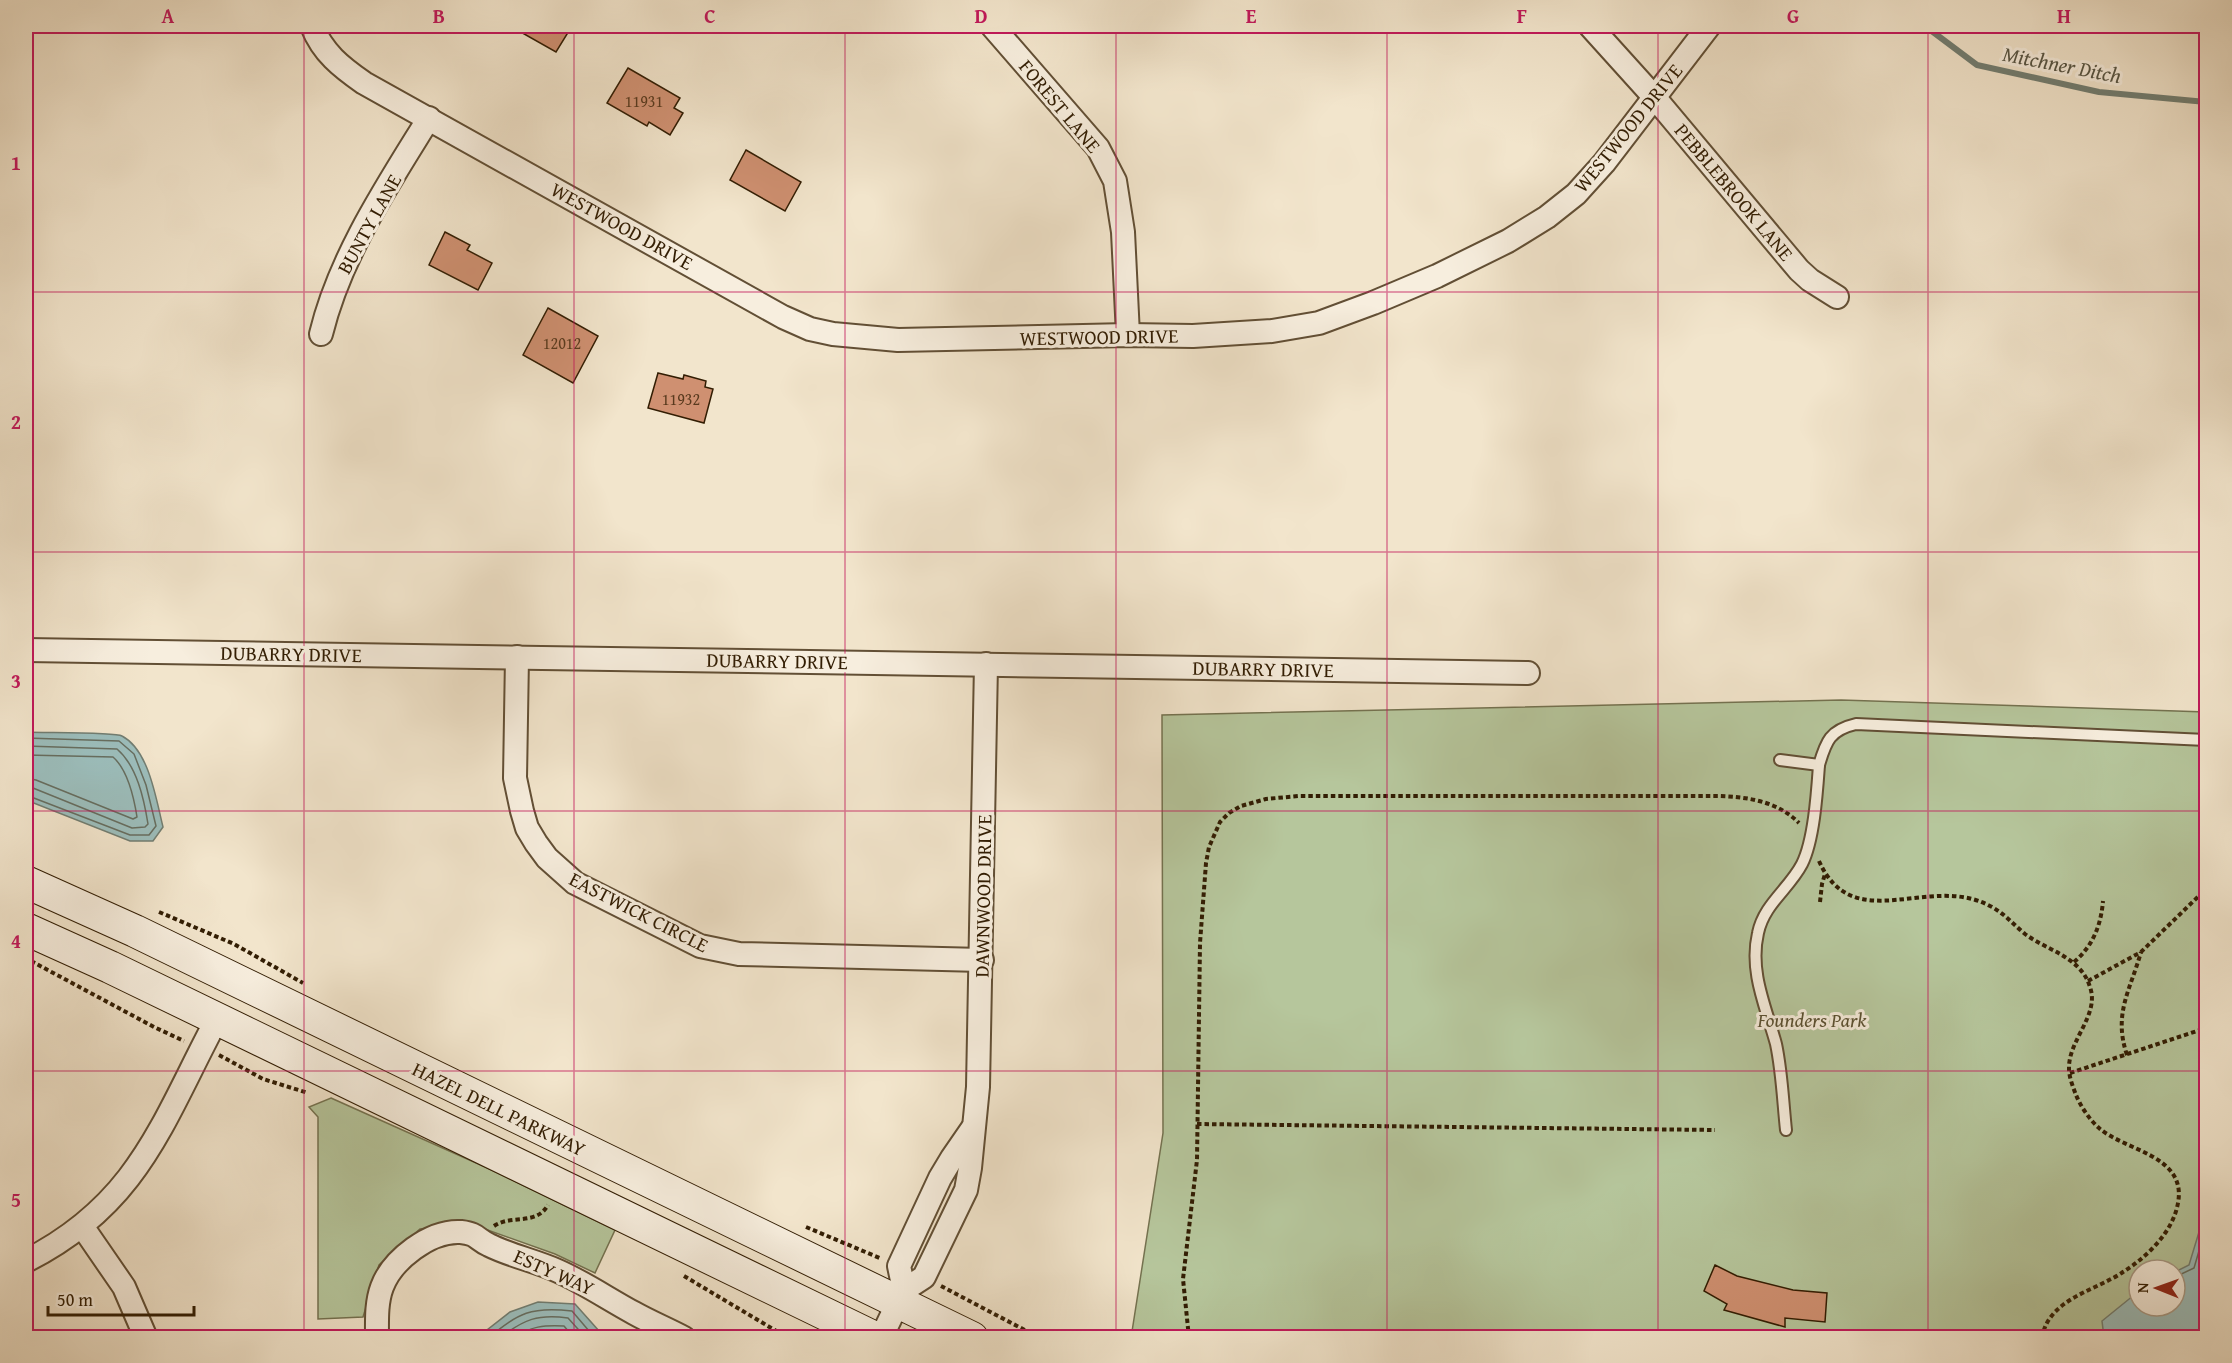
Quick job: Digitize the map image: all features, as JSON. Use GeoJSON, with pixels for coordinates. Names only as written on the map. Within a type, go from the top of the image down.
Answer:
{"type":"FeatureCollection","features":[{"type":"Feature","properties":{"kind":"main road","name":"HAZEL DELL PARKWAY"},"geometry":{"type":"LineString","coordinates":[[26,882],[135,931],[901,1295],[972,1338]]}},
{"type":"Feature","properties":{"kind":"main road"},"geometry":{"type":"LineString","coordinates":[[26,929],[110,967],[875,1338]]}},
{"type":"Feature","properties":{"kind":"street","name":"WESTWOOD DRIVE"},"geometry":{"type":"LineString","coordinates":[[312,26],[328,54],[340,66],[364,82],[783,317],[810,329],[898,340],[1128,335],[1193,336],[1296,328],[1319,323],[1373,303],[1437,276],[1508,241],[1547,217],[1576,194],[1604,164],[1709,26]]}},
{"type":"Feature","properties":{"kind":"street","name":"FOREST LANE"},"geometry":{"type":"LineString","coordinates":[[992,26],[1098,148],[1114,181],[1123,232],[1128,335]]}},
{"type":"Feature","properties":{"kind":"street","name":"PEBBLEBROOK LANE"},"geometry":{"type":"LineString","coordinates":[[1590,26],[1655,98],[1799,270],[1837,297]]}},
{"type":"Feature","properties":{"kind":"street","name":"BUNTY LANE"},"geometry":{"type":"LineString","coordinates":[[321,334],[329,299],[357,239],[429,118]]}},
{"type":"Feature","properties":{"kind":"street","name":"DUBARRY DRIVE"},"geometry":{"type":"LineString","coordinates":[[26,650],[1528,673]]}},
{"type":"Feature","properties":{"kind":"street","name":"EASTWICK CIRCLE"},"geometry":{"type":"LineString","coordinates":[[517,657],[515,778],[522,811],[527,828],[547,858],[575,883],[700,946],[719,951],[739,954],[982,960]]}},
{"type":"Feature","properties":{"kind":"street","name":"DAWNWOOD DRIVE"},"geometry":{"type":"LineString","coordinates":[[881,1338],[901,1295],[899,1266],[940,1178],[951,1158],[973,1128],[978,1087],[982,960],[986,664]]}},
{"type":"Feature","properties":{"kind":"street"},"geometry":{"type":"LineString","coordinates":[[26,1261],[82,1226],[117,1193],[144,1158],[158,1135],[217,1019]]}},
{"type":"Feature","properties":{"kind":"street"},"geometry":{"type":"LineString","coordinates":[[82,1226],[124,1287],[146,1338]]}},
{"type":"Feature","properties":{"kind":"street","name":"ESTY WAY"},"geometry":{"type":"LineString","coordinates":[[376,1338],[377,1308],[381,1289],[387,1276],[399,1262],[421,1244],[439,1235],[459,1232],[477,1235],[487,1244],[554,1269],[588,1285],[634,1313],[684,1338]]}},
{"type":"Feature","properties":{"kind":"lane"},"geometry":{"type":"LineString","coordinates":[[1786,1130],[1778,1055],[1758,987],[1756,947],[1761,922],[1773,902],[1799,869],[1807,852],[1819,765],[1827,742],[1834,732],[1845,726],[1856,724],[2206,740]]}},
{"type":"Feature","properties":{"kind":"lane"},"geometry":{"type":"LineString","coordinates":[[1780,760],[1819,765]]}},
{"type":"Feature","properties":{"kind":"path"},"geometry":{"type":"LineString","coordinates":[[1189,1338],[1183,1280],[1196,1179],[1200,943],[1209,847],[1221,822],[1240,806],[1266,799],[1298,796],[1746,798],[1767,803],[1793,818],[1809,837],[1825,874],[1837,888],[1858,900],[1874,901],[1941,895],[1988,904],[2011,919],[2025,934],[2074,962],[2091,989],[2091,1006],[2071,1057],[2070,1073],[2079,1101],[2094,1123],[2105,1133],[2159,1160],[2170,1169],[2177,1184],[2179,1202],[2168,1229],[2147,1254],[2123,1273],[2062,1305],[2046,1323],[2042,1338]]}},
{"type":"Feature","properties":{"kind":"path"},"geometry":{"type":"LineString","coordinates":[[1820,902],[1825,874]]}},
{"type":"Feature","properties":{"kind":"path"},"geometry":{"type":"LineString","coordinates":[[2088,981],[2140,952],[2206,889]]}},
{"type":"Feature","properties":{"kind":"path"},"geometry":{"type":"LineString","coordinates":[[2074,962],[2096,934],[2101,922],[2103,901]]}},
{"type":"Feature","properties":{"kind":"path"},"geometry":{"type":"LineString","coordinates":[[2127,1055],[2121,1034],[2122,1011],[2140,952]]}},
{"type":"Feature","properties":{"kind":"path"},"geometry":{"type":"LineString","coordinates":[[26,958],[178,1039]]}},
{"type":"Feature","properties":{"kind":"path"},"geometry":{"type":"LineString","coordinates":[[2070,1073],[2206,1028]]}},
{"type":"Feature","properties":{"kind":"path"},"geometry":{"type":"LineString","coordinates":[[1197,1124],[1715,1130]]}},
{"type":"Feature","properties":{"kind":"path"},"geometry":{"type":"LineString","coordinates":[[487,1244],[494,1227],[501,1222],[537,1216],[544,1212],[549,1204]]}},
{"type":"Feature","properties":{"kind":"path"},"geometry":{"type":"LineString","coordinates":[[940,1286],[1040,1338]]}},
{"type":"Feature","properties":{"kind":"green space","name":"Founders Park"},"geometry":{"type":"Polygon","coordinates":[[[1841,700],[2206,712],[2206,1337],[1131,1338],[1163,1133],[1162,715],[1841,700]]]}},
{"type":"Feature","properties":{"kind":"green space"},"geometry":{"type":"Polygon","coordinates":[[[331,1098],[494,1171],[615,1230],[595,1273],[555,1254],[482,1228],[447,1226],[420,1229],[379,1265],[363,1317],[318,1319],[318,1117],[309,1107],[331,1098]]]}},
{"type":"Feature","properties":{"kind":"water"},"geometry":{"type":"Polygon","coordinates":[[[26,732],[116,735],[122,736],[131,743],[139,752],[150,776],[163,827],[153,841],[130,841],[26,800],[26,732]]]}},
{"type":"Feature","properties":{"kind":"water"},"geometry":{"type":"Polygon","coordinates":[[[2206,1209],[2206,1337],[2104,1337],[2102,1321],[2127,1301],[2127,1318],[2187,1318],[2187,1266],[2206,1209]]]}},
{"type":"Feature","properties":{"kind":"water"},"geometry":{"type":"Polygon","coordinates":[[[538,1302],[575,1304],[599,1331],[601,1337],[478,1337],[510,1312],[538,1302]]]}},
{"type":"Feature","properties":{"kind":"building"},"geometry":{"type":"Polygon","coordinates":[[[510,26],[572,26],[556,52],[510,26]]]}},
{"type":"Feature","properties":{"kind":"building"},"geometry":{"type":"Polygon","coordinates":[[[628,68],[680,98],[674,108],[683,113],[670,135],[649,122],[647,126],[607,103],[628,68]]]}},
{"type":"Feature","properties":{"kind":"building"},"geometry":{"type":"Polygon","coordinates":[[[746,150],[801,182],[785,211],[730,180],[746,150]]]}},
{"type":"Feature","properties":{"kind":"building"},"geometry":{"type":"Polygon","coordinates":[[[445,232],[470,245],[467,250],[492,263],[478,290],[429,265],[445,232]]]}},
{"type":"Feature","properties":{"kind":"building"},"geometry":{"type":"Polygon","coordinates":[[[548,308],[598,336],[573,383],[523,355],[548,308]]]}},
{"type":"Feature","properties":{"kind":"building"},"geometry":{"type":"Polygon","coordinates":[[[658,373],[683,379],[684,375],[706,381],[705,387],[713,389],[704,423],[648,408],[658,373]]]}},
{"type":"Feature","properties":{"kind":"building"},"geometry":{"type":"Polygon","coordinates":[[[1715,1265],[1737,1276],[1793,1290],[1827,1293],[1825,1322],[1785,1318],[1785,1327],[1724,1310],[1727,1304],[1704,1291],[1715,1265]]]}},
{"type":"Feature","properties":{"kind":"waterway","name":"Mitchner Ditch"},"geometry":{"type":"LineString","coordinates":[[1925,26],[1977,65],[2099,92],[2206,102]]}}]}
